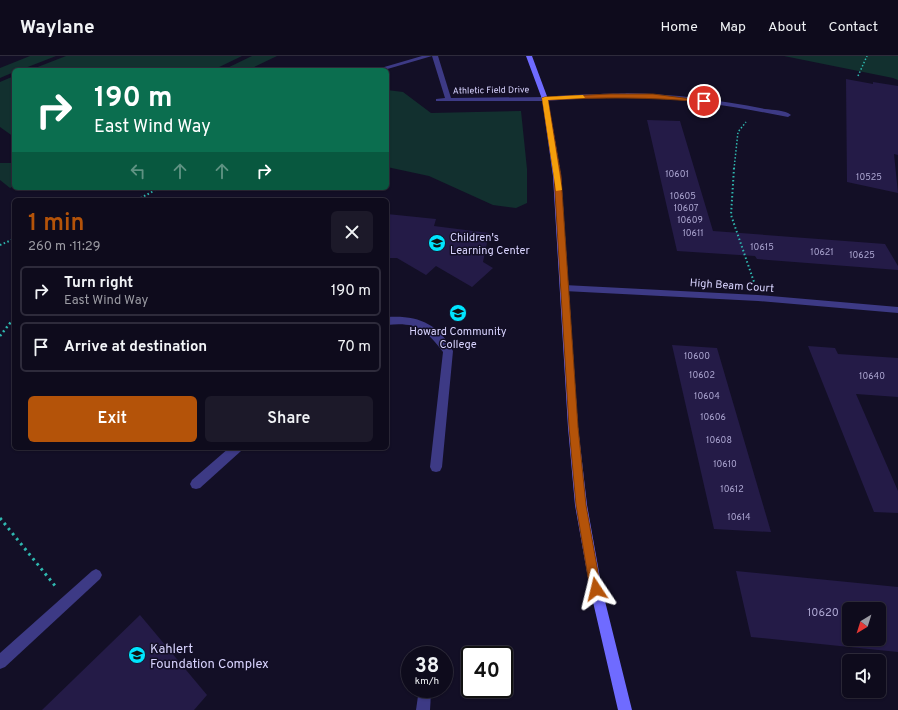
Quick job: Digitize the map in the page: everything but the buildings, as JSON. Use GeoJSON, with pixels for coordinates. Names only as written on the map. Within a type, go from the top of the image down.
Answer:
{"type":"FeatureCollection","features":[{"type":"Feature","properties":{"kind":"street"},"geometry":{"type":"LineString","coordinates":[[384,68],[429,56]]}},
{"type":"Feature","properties":{"kind":"street"},"geometry":{"type":"LineString","coordinates":[[435,56],[449,100]]}},
{"type":"Feature","properties":{"kind":"street"},"geometry":{"type":"LineString","coordinates":[[529,56],[545,98],[557,176],[574,427],[581,505],[596,589],[625,710]]}},
{"type":"Feature","properties":{"kind":"street","name":"Athletic Field Drive"},"geometry":{"type":"LineString","coordinates":[[438,100],[610,95],[653,96],[704,101],[788,115]]}},
{"type":"Feature","properties":{"kind":"street","name":"High Beam Court"},"geometry":{"type":"LineString","coordinates":[[564,288],[758,298],[898,310]]}},
{"type":"Feature","properties":{"kind":"street"},"geometry":{"type":"LineString","coordinates":[[389,320],[399,319],[415,321],[431,329],[448,351],[436,467]]}},
{"type":"Feature","properties":{"kind":"street"},"geometry":{"type":"LineString","coordinates":[[196,484],[235,450]]}},
{"type":"Feature","properties":{"kind":"street"},"geometry":{"type":"LineString","coordinates":[[0,662],[96,575]]}},
{"type":"Feature","properties":{"kind":"street"},"geometry":{"type":"LineString","coordinates":[[423,710],[424,698]]}},
{"type":"Feature","properties":{"kind":"path"},"geometry":{"type":"LineString","coordinates":[[858,76],[867,56]]}},
{"type":"Feature","properties":{"kind":"path"},"geometry":{"type":"LineString","coordinates":[[756,109],[738,132],[730,204],[731,215],[751,270],[758,298]]}},
{"type":"Feature","properties":{"kind":"path"},"geometry":{"type":"LineString","coordinates":[[140,198],[154,190]]}},
{"type":"Feature","properties":{"kind":"path"},"geometry":{"type":"LineString","coordinates":[[0,245],[12,240]]}},
{"type":"Feature","properties":{"kind":"path"},"geometry":{"type":"LineString","coordinates":[[0,336],[12,321]]}},
{"type":"Feature","properties":{"kind":"path"},"geometry":{"type":"LineString","coordinates":[[0,518],[68,601]]}},
{"type":"Feature","properties":{"kind":"green space"},"geometry":{"type":"Polygon","coordinates":[[[30,56],[56,56],[25,68],[12,68],[12,73],[0,78],[0,68],[30,56]]]}},
{"type":"Feature","properties":{"kind":"green space"},"geometry":{"type":"Polygon","coordinates":[[[66,56],[242,56],[217,68],[35,68],[66,56]]]}},
{"type":"Feature","properties":{"kind":"green space"},"geometry":{"type":"Polygon","coordinates":[[[252,56],[277,56],[252,68],[227,68],[252,56]]]}},
{"type":"Feature","properties":{"kind":"green space"},"geometry":{"type":"Polygon","coordinates":[[[784,56],[898,56],[898,80],[893,78],[784,56]]]}},
{"type":"Feature","properties":{"kind":"green space"},"geometry":{"type":"Polygon","coordinates":[[[12,77],[12,136],[0,127],[0,82],[12,77]]]}},
{"type":"Feature","properties":{"kind":"green space"},"geometry":{"type":"Polygon","coordinates":[[[389,90],[403,92],[431,113],[521,111],[527,169],[527,203],[516,208],[493,205],[429,176],[389,167],[389,90]]]}},
{"type":"Feature","properties":{"kind":"green space"},"geometry":{"type":"Polygon","coordinates":[[[0,163],[12,163],[12,187],[10,188],[0,180],[0,163]]]}},
{"type":"Feature","properties":{"kind":"slow traffic"},"geometry":{"type":"LineString","coordinates":[[558,190],[545,98],[583,97]]}},
{"type":"Feature","properties":{"kind":"place","name":"Children's Learning Center"},"geometry":{"type":"Point","coordinates":[437,243]}},
{"type":"Feature","properties":{"kind":"place","name":"Howard Community College"},"geometry":{"type":"Point","coordinates":[458,313]}},
{"type":"Feature","properties":{"kind":"place","name":"Kahlert Foundation Complex"},"geometry":{"type":"Point","coordinates":[137,655]}},
{"type":"Feature","properties":{"kind":"route"},"geometry":{"type":"LineString","coordinates":[[596,589],[581,505],[574,427],[557,176],[545,98],[610,95],[653,96],[704,101]]}}]}
